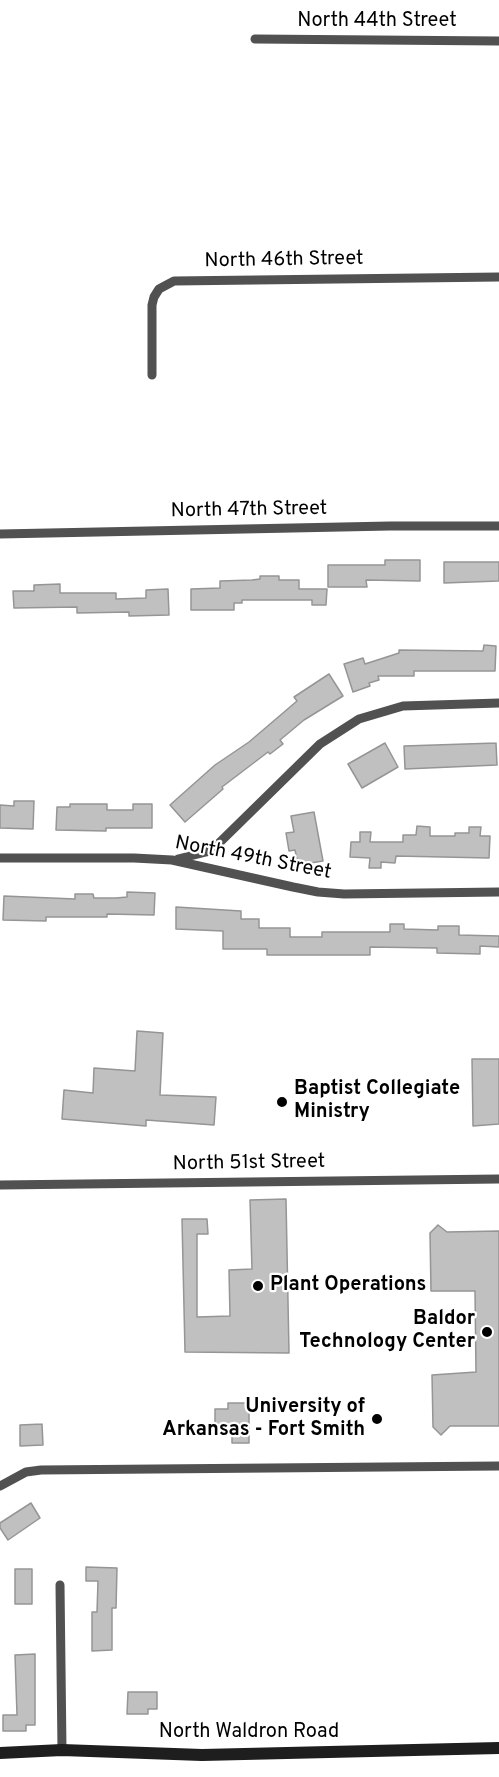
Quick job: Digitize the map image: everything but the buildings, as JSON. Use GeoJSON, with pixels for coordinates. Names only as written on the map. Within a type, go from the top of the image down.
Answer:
{"type":"FeatureCollection","features":[{"type":"Feature","properties":{"kind":"main road","name":"North Waldron Road"},"geometry":{"type":"LineString","coordinates":[[0,1753],[62,1750],[202,1755],[499,1748]]}},
{"type":"Feature","properties":{"kind":"street","name":"North 44th Street"},"geometry":{"type":"LineString","coordinates":[[255,39],[499,41]]}},
{"type":"Feature","properties":{"kind":"street","name":"North 46th Street"},"geometry":{"type":"LineString","coordinates":[[152,375],[152,305],[159,289],[174,281],[499,277]]}},
{"type":"Feature","properties":{"kind":"street","name":"North 47th Street"},"geometry":{"type":"LineString","coordinates":[[0,534],[499,526]]}},
{"type":"Feature","properties":{"kind":"street"},"geometry":{"type":"LineString","coordinates":[[172,860],[187,858],[215,847],[320,744],[359,719],[403,706],[499,703]]}},
{"type":"Feature","properties":{"kind":"street","name":"North 49th Street"},"geometry":{"type":"LineString","coordinates":[[0,858],[172,860],[318,892],[344,894],[499,892]]}},
{"type":"Feature","properties":{"kind":"street","name":"North 51st Street"},"geometry":{"type":"LineString","coordinates":[[0,1185],[499,1179]]}},
{"type":"Feature","properties":{"kind":"street"},"geometry":{"type":"LineString","coordinates":[[0,1486],[26,1472],[41,1470],[499,1466]]}},
{"type":"Feature","properties":{"kind":"street"},"geometry":{"type":"LineString","coordinates":[[60,1585],[62,1750]]}},
{"type":"Feature","properties":{"kind":"place","name":"Baptist Collegiate Ministry"},"geometry":{"type":"Point","coordinates":[282,1102]}},
{"type":"Feature","properties":{"kind":"place","name":"Plant Operations"},"geometry":{"type":"Point","coordinates":[258,1286]}},
{"type":"Feature","properties":{"kind":"place","name":"Baldor Technology Center"},"geometry":{"type":"Point","coordinates":[487,1332]}},
{"type":"Feature","properties":{"kind":"place","name":"University of Arkansas - Fort Smith"},"geometry":{"type":"Point","coordinates":[377,1419]}}]}
